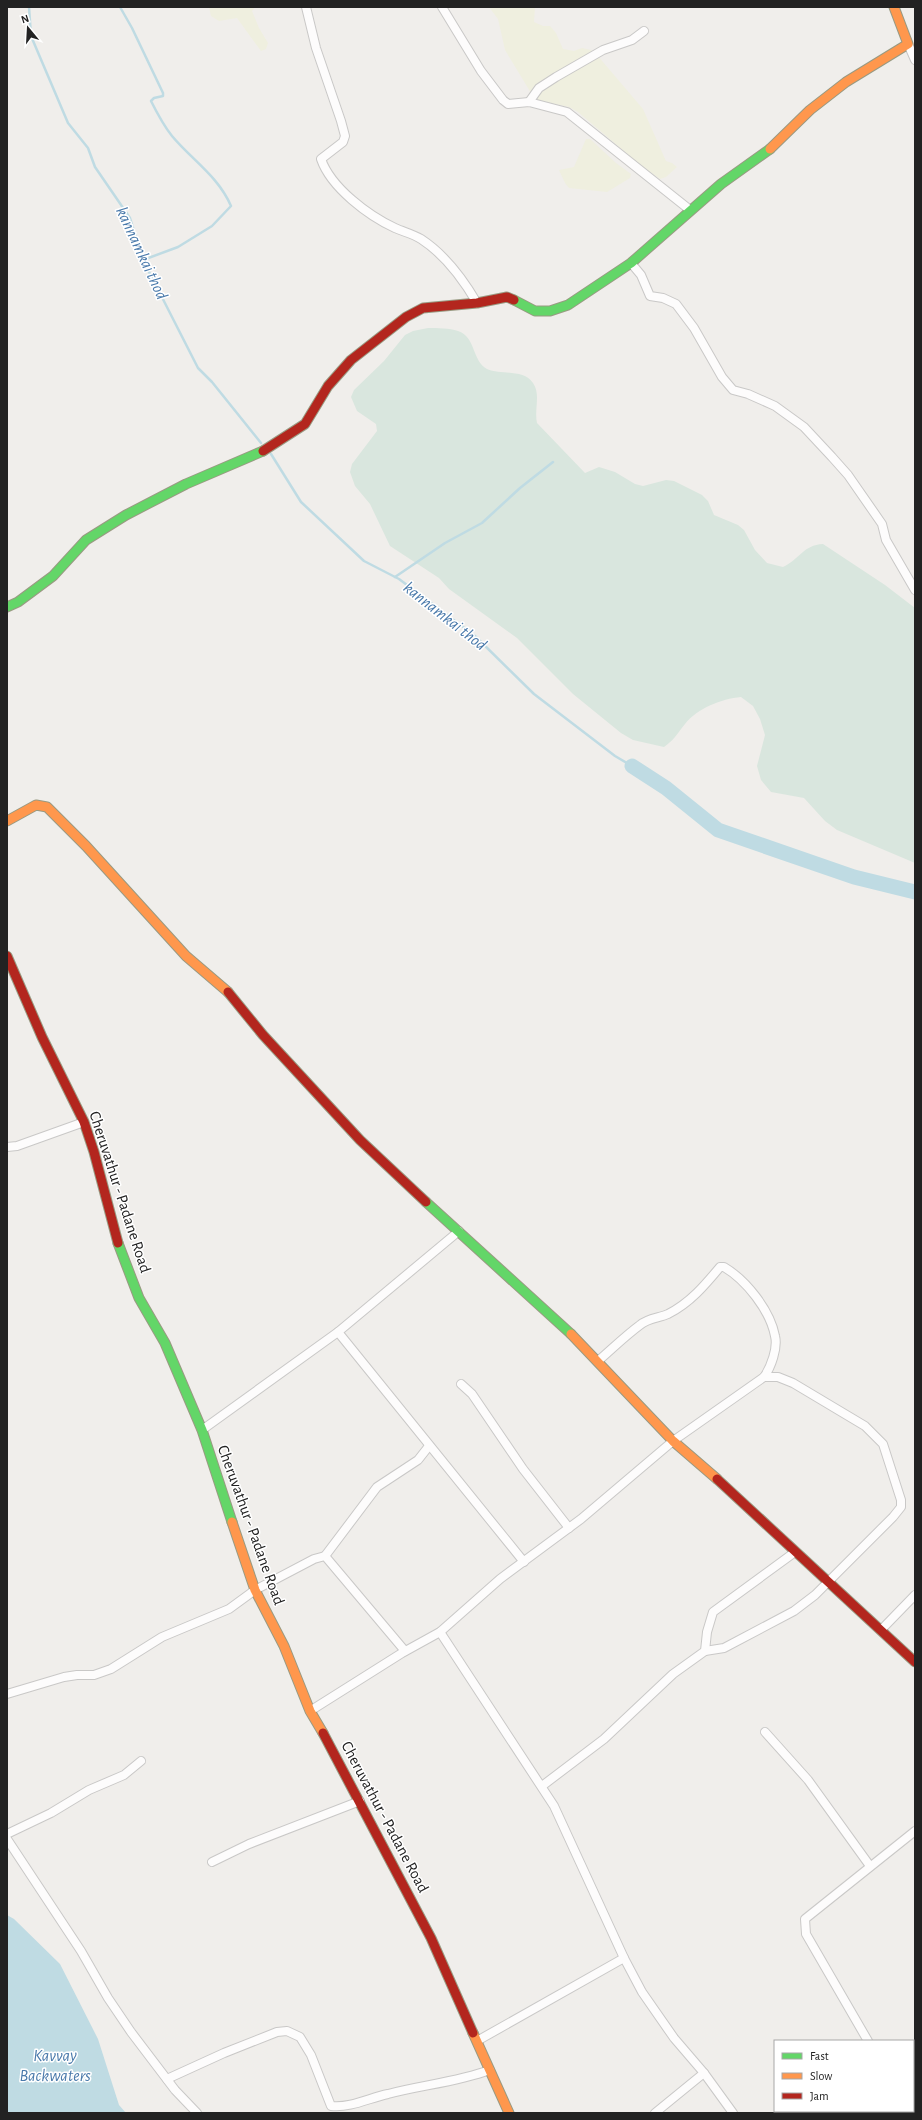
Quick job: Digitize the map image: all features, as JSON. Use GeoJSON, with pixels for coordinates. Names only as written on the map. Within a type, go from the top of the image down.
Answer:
{"type":"FeatureCollection","features":[{"type":"Feature","properties":{"kind":"street"},"geometry":{"type":"LineString","coordinates":[[306,7],[316,48],[345,136],[343,142],[321,159],[323,165],[348,196],[371,215],[421,239],[441,256],[467,286],[477,303]]}},
{"type":"Feature","properties":{"kind":"street"},"geometry":{"type":"LineString","coordinates":[[442,7],[481,71],[503,100],[508,104],[529,102],[567,112],[690,210]]}},
{"type":"Feature","properties":{"kind":"street"},"geometry":{"type":"LineString","coordinates":[[894,7],[915,60]]}},
{"type":"Feature","properties":{"kind":"street"},"geometry":{"type":"LineString","coordinates":[[529,102],[538,88],[556,76],[603,50],[632,40],[644,31]]}},
{"type":"Feature","properties":{"kind":"street"},"geometry":{"type":"LineString","coordinates":[[7,607],[18,602],[53,576],[86,540],[126,515],[186,484],[257,455],[305,424],[328,386],[352,360],[406,317],[423,308],[477,303],[507,297],[535,312],[550,311],[568,305],[631,263],[690,210],[721,184],[769,150],[810,110],[846,82],[908,44]]}},
{"type":"Feature","properties":{"kind":"street"},"geometry":{"type":"LineString","coordinates":[[631,263],[641,275],[650,296],[664,298],[676,304],[687,317],[712,363],[733,390],[748,394],[775,406],[804,427],[848,475],[882,524],[886,540],[915,590]]}},
{"type":"Feature","properties":{"kind":"street"},"geometry":{"type":"LineString","coordinates":[[7,821],[36,805],[47,807],[86,846],[186,956],[225,989],[263,1035],[360,1140],[512,1282],[553,1317],[598,1361],[672,1441],[720,1481],[915,1662]]}},
{"type":"Feature","properties":{"kind":"street","name":"Cheruvathur - Padane Road"},"geometry":{"type":"LineString","coordinates":[[7,956],[42,1037],[84,1122],[94,1152],[115,1236],[139,1298],[165,1343],[202,1430],[255,1590],[284,1646],[310,1711],[335,1753],[395,1866],[430,1938],[509,2113]]}},
{"type":"Feature","properties":{"kind":"street"},"geometry":{"type":"LineString","coordinates":[[7,1147],[18,1146],[84,1122]]}},
{"type":"Feature","properties":{"kind":"street"},"geometry":{"type":"LineString","coordinates":[[202,1430],[338,1332],[459,1231]]}},
{"type":"Feature","properties":{"kind":"street"},"geometry":{"type":"LineString","coordinates":[[310,1711],[405,1651],[440,1632],[500,1579],[569,1528],[672,1441],[764,1377],[770,1368],[776,1337],[772,1325],[750,1291],[733,1272],[724,1267],[720,1267],[710,1280],[685,1304],[660,1318],[641,1324],[598,1361]]}},
{"type":"Feature","properties":{"kind":"street"},"geometry":{"type":"LineString","coordinates":[[338,1332],[524,1562]]}},
{"type":"Feature","properties":{"kind":"street"},"geometry":{"type":"LineString","coordinates":[[542,1786],[604,1739],[673,1674],[705,1651],[724,1648],[785,1616],[816,1595],[893,1517],[900,1507],[901,1500],[883,1444],[865,1426],[793,1384],[778,1377],[764,1377]]}},
{"type":"Feature","properties":{"kind":"street"},"geometry":{"type":"LineString","coordinates":[[461,1384],[472,1394],[523,1468],[569,1528]]}},
{"type":"Feature","properties":{"kind":"street"},"geometry":{"type":"LineString","coordinates":[[7,1694],[64,1677],[77,1675],[94,1676],[111,1669],[129,1660],[162,1637],[229,1609],[255,1590],[314,1559],[325,1556],[377,1487],[418,1460],[429,1446]]}},
{"type":"Feature","properties":{"kind":"street"},"geometry":{"type":"LineString","coordinates":[[705,1651],[707,1632],[713,1612],[795,1552]]}},
{"type":"Feature","properties":{"kind":"street"},"geometry":{"type":"LineString","coordinates":[[325,1556],[405,1651]]}},
{"type":"Feature","properties":{"kind":"street"},"geometry":{"type":"LineString","coordinates":[[881,1630],[915,1595]]}},
{"type":"Feature","properties":{"kind":"street"},"geometry":{"type":"LineString","coordinates":[[440,1632],[520,1757],[542,1786],[594,1890],[624,1958],[654,2011],[734,2113]]}},
{"type":"Feature","properties":{"kind":"street"},"geometry":{"type":"LineString","coordinates":[[765,1732],[808,1780],[870,1866]]}},
{"type":"Feature","properties":{"kind":"street"},"geometry":{"type":"LineString","coordinates":[[7,1834],[51,1813],[89,1790],[124,1775],[141,1761]]}},
{"type":"Feature","properties":{"kind":"street"},"geometry":{"type":"LineString","coordinates":[[212,1862],[249,1844],[360,1802]]}},
{"type":"Feature","properties":{"kind":"street"},"geometry":{"type":"LineString","coordinates":[[867,2040],[806,1934],[805,1919],[915,1831]]}},
{"type":"Feature","properties":{"kind":"street"},"geometry":{"type":"LineString","coordinates":[[7,1839],[81,1951],[108,1998],[131,2032],[167,2079],[197,2113]]}},
{"type":"Feature","properties":{"kind":"street"},"geometry":{"type":"LineString","coordinates":[[477,2041],[624,1958]]}},
{"type":"Feature","properties":{"kind":"street"},"geometry":{"type":"LineString","coordinates":[[167,2079],[224,2053],[277,2032],[286,2031],[300,2037],[311,2054],[331,2106],[342,2107],[388,2094],[452,2082],[490,2070]]}},
{"type":"Feature","properties":{"kind":"street"},"geometry":{"type":"LineString","coordinates":[[655,2113],[704,2073]]}},
{"type":"Feature","properties":{"kind":"green space"},"geometry":{"type":"Polygon","coordinates":[[[209,7],[255,7],[252,11],[259,28],[268,43],[266,49],[261,51],[237,18],[219,21],[211,16],[209,7]]]}},
{"type":"Feature","properties":{"kind":"green space"},"geometry":{"type":"Polygon","coordinates":[[[489,7],[535,7],[534,22],[543,26],[550,26],[556,33],[563,49],[574,51],[582,48],[591,50],[597,55],[643,109],[666,161],[677,167],[666,177],[660,179],[639,164],[578,112],[569,107],[529,98],[531,93],[505,50],[498,19],[489,7]]]}},
{"type":"Feature","properties":{"kind":"green space"},"geometry":{"type":"Polygon","coordinates":[[[586,139],[590,139],[616,163],[631,174],[630,178],[607,192],[569,188],[559,170],[574,167],[586,139]]]}},
{"type":"Feature","properties":{"kind":"shaded area"},"geometry":{"type":"Polygon","coordinates":[[[428,328],[447,329],[464,334],[468,338],[479,361],[487,369],[518,374],[529,379],[533,383],[537,392],[537,423],[585,473],[599,467],[615,472],[635,484],[643,486],[666,480],[674,481],[702,495],[708,501],[714,515],[738,525],[744,530],[755,550],[767,563],[783,567],[811,547],[823,544],[885,585],[915,608],[915,863],[837,830],[825,821],[804,798],[771,792],[761,780],[757,766],[765,735],[760,719],[753,706],[741,697],[718,702],[696,713],[690,718],[674,739],[664,747],[633,740],[621,733],[573,694],[517,638],[449,589],[439,578],[390,546],[370,504],[355,486],[350,472],[352,464],[377,431],[376,424],[357,411],[351,397],[354,390],[384,361],[405,335],[413,331],[428,328]]]}},
{"type":"Feature","properties":{"kind":"water","name":"Kavvay Backwaters"},"geometry":{"type":"Polygon","coordinates":[[[7,1915],[14,1919],[60,1964],[98,2039],[119,2105],[126,2113],[7,2113],[7,1915]]]}},
{"type":"Feature","properties":{"kind":"waterway","name":"kannamkai thod"},"geometry":{"type":"LineString","coordinates":[[29,7],[31,36],[68,123],[88,148],[95,167],[130,218],[143,260],[198,368],[212,382],[261,443]]}},
{"type":"Feature","properties":{"kind":"waterway"},"geometry":{"type":"LineString","coordinates":[[120,7],[132,28],[163,93],[163,96],[154,98],[151,101],[158,115],[172,136],[212,177],[226,195],[231,206],[212,226],[178,247],[143,260]]}},
{"type":"Feature","properties":{"kind":"waterway","name":"kannamkai thod"},"geometry":{"type":"LineString","coordinates":[[271,454],[301,502],[364,561],[399,579],[475,636],[534,694],[615,756],[632,766]]}},
{"type":"Feature","properties":{"kind":"waterway"},"geometry":{"type":"LineString","coordinates":[[395,577],[445,543],[482,523],[520,488],[553,462]]}},
{"type":"Feature","properties":{"kind":"waterway"},"geometry":{"type":"LineString","coordinates":[[632,766],[666,788],[718,830],[854,877],[915,892]]}},
{"type":"Feature","properties":{"kind":"traffic: fast"},"geometry":{"type":"LineString","coordinates":[[514,300],[535,311],[550,311],[568,305],[631,263],[721,184],[770,149]]}},
{"type":"Feature","properties":{"kind":"traffic: fast"},"geometry":{"type":"LineString","coordinates":[[7,607],[18,602],[53,576],[86,540],[126,515],[186,484],[263,451]]}},
{"type":"Feature","properties":{"kind":"traffic: fast"},"geometry":{"type":"LineString","coordinates":[[426,1202],[571,1334]]}},
{"type":"Feature","properties":{"kind":"traffic: fast"},"geometry":{"type":"LineString","coordinates":[[118,1243],[139,1298],[165,1343],[202,1430],[232,1522]]}},
{"type":"Feature","properties":{"kind":"traffic: slow"},"geometry":{"type":"LineString","coordinates":[[770,149],[810,110],[846,82],[908,44],[894,7]]}},
{"type":"Feature","properties":{"kind":"traffic: slow"},"geometry":{"type":"LineString","coordinates":[[7,821],[36,805],[47,807],[86,846],[186,956],[228,992]]}},
{"type":"Feature","properties":{"kind":"traffic: slow"},"geometry":{"type":"LineString","coordinates":[[571,1334],[673,1441],[717,1479]]}},
{"type":"Feature","properties":{"kind":"traffic: slow"},"geometry":{"type":"LineString","coordinates":[[232,1522],[255,1590],[284,1646],[310,1711],[323,1733]]}},
{"type":"Feature","properties":{"kind":"traffic: slow"},"geometry":{"type":"LineString","coordinates":[[473,2033],[509,2113]]}},
{"type":"Feature","properties":{"kind":"traffic: jam"},"geometry":{"type":"LineString","coordinates":[[263,451],[305,424],[328,386],[351,360],[406,317],[423,308],[477,303],[507,297],[514,300]]}},
{"type":"Feature","properties":{"kind":"traffic: jam"},"geometry":{"type":"LineString","coordinates":[[7,956],[42,1037],[84,1122],[94,1152],[118,1243]]}},
{"type":"Feature","properties":{"kind":"traffic: jam"},"geometry":{"type":"LineString","coordinates":[[228,992],[263,1035],[360,1140],[426,1202]]}},
{"type":"Feature","properties":{"kind":"traffic: jam"},"geometry":{"type":"LineString","coordinates":[[717,1479],[915,1662]]}},
{"type":"Feature","properties":{"kind":"traffic: jam"},"geometry":{"type":"LineString","coordinates":[[323,1733],[431,1938],[473,2033]]}}]}
